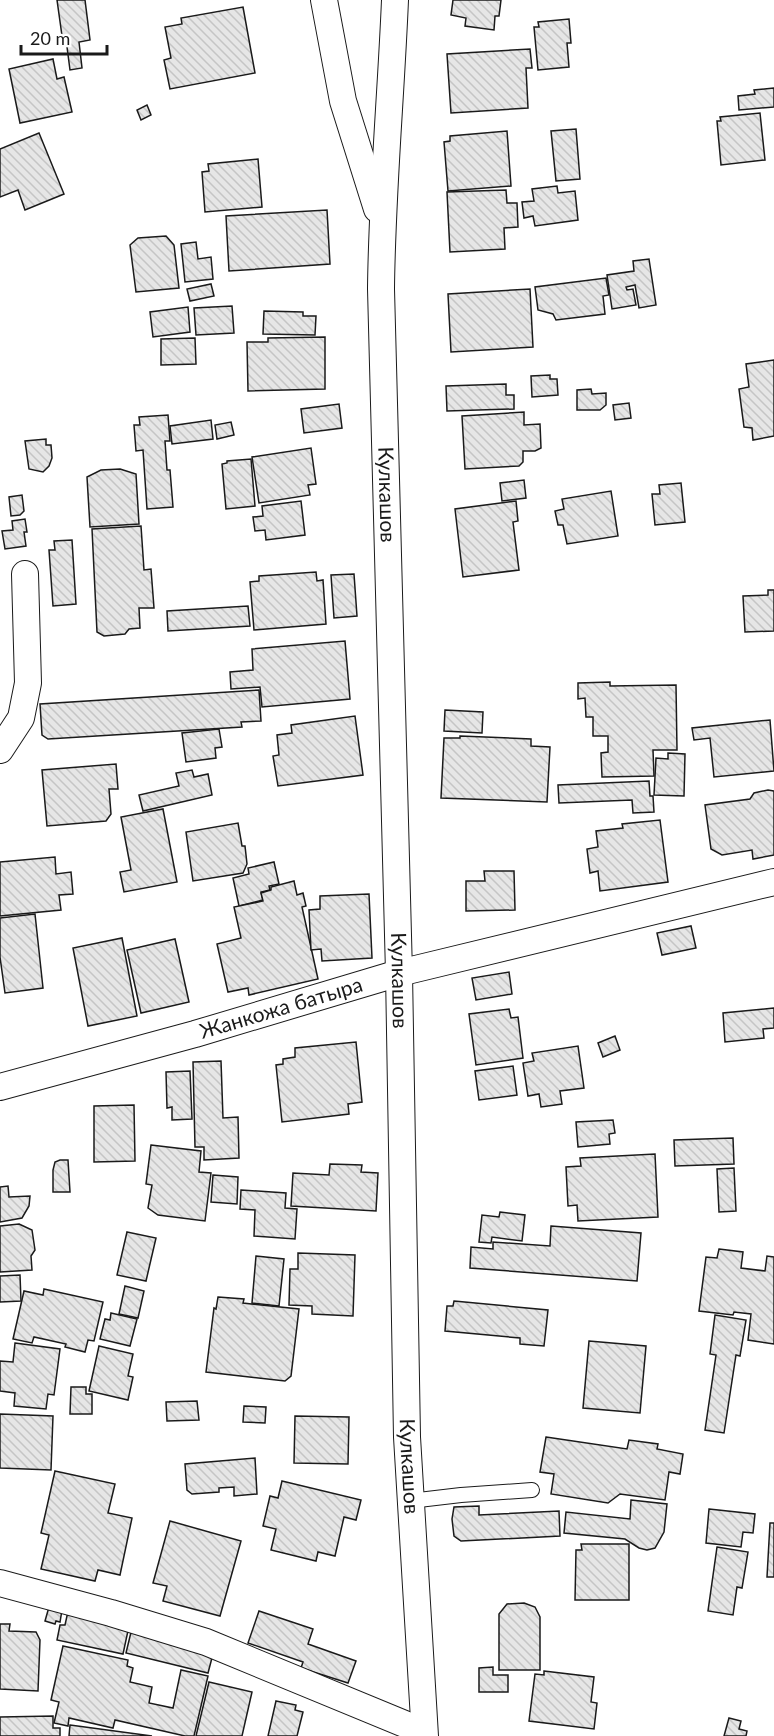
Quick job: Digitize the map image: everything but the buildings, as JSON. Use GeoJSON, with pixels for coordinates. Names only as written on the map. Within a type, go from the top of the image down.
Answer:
{"type":"FeatureCollection","features":[{"type":"Feature","properties":{"kind":"street","name":"Кулкашов"},"geometry":{"type":"LineString","coordinates":[[324,0],[343,101],[381,224]]}},
{"type":"Feature","properties":{"kind":"street","name":"Кулкашов"},"geometry":{"type":"LineString","coordinates":[[395,0],[381,224],[381,289],[399,973],[406,1425],[424,1734]]}},
{"type":"Feature","properties":{"kind":"street"},"geometry":{"type":"LineString","coordinates":[[0,750],[21,718],[28,683],[25,574]]}},
{"type":"Feature","properties":{"kind":"street","name":"Жанкожа батыра"},"geometry":{"type":"LineString","coordinates":[[0,1087],[195,1034],[399,973],[774,882]]}},
{"type":"Feature","properties":{"kind":"street"},"geometry":{"type":"LineString","coordinates":[[0,1583],[206,1642],[424,1734]]}},
{"type":"Feature","properties":{"kind":"lane"},"geometry":{"type":"LineString","coordinates":[[410,1501],[461,1495],[532,1491]]}}]}
